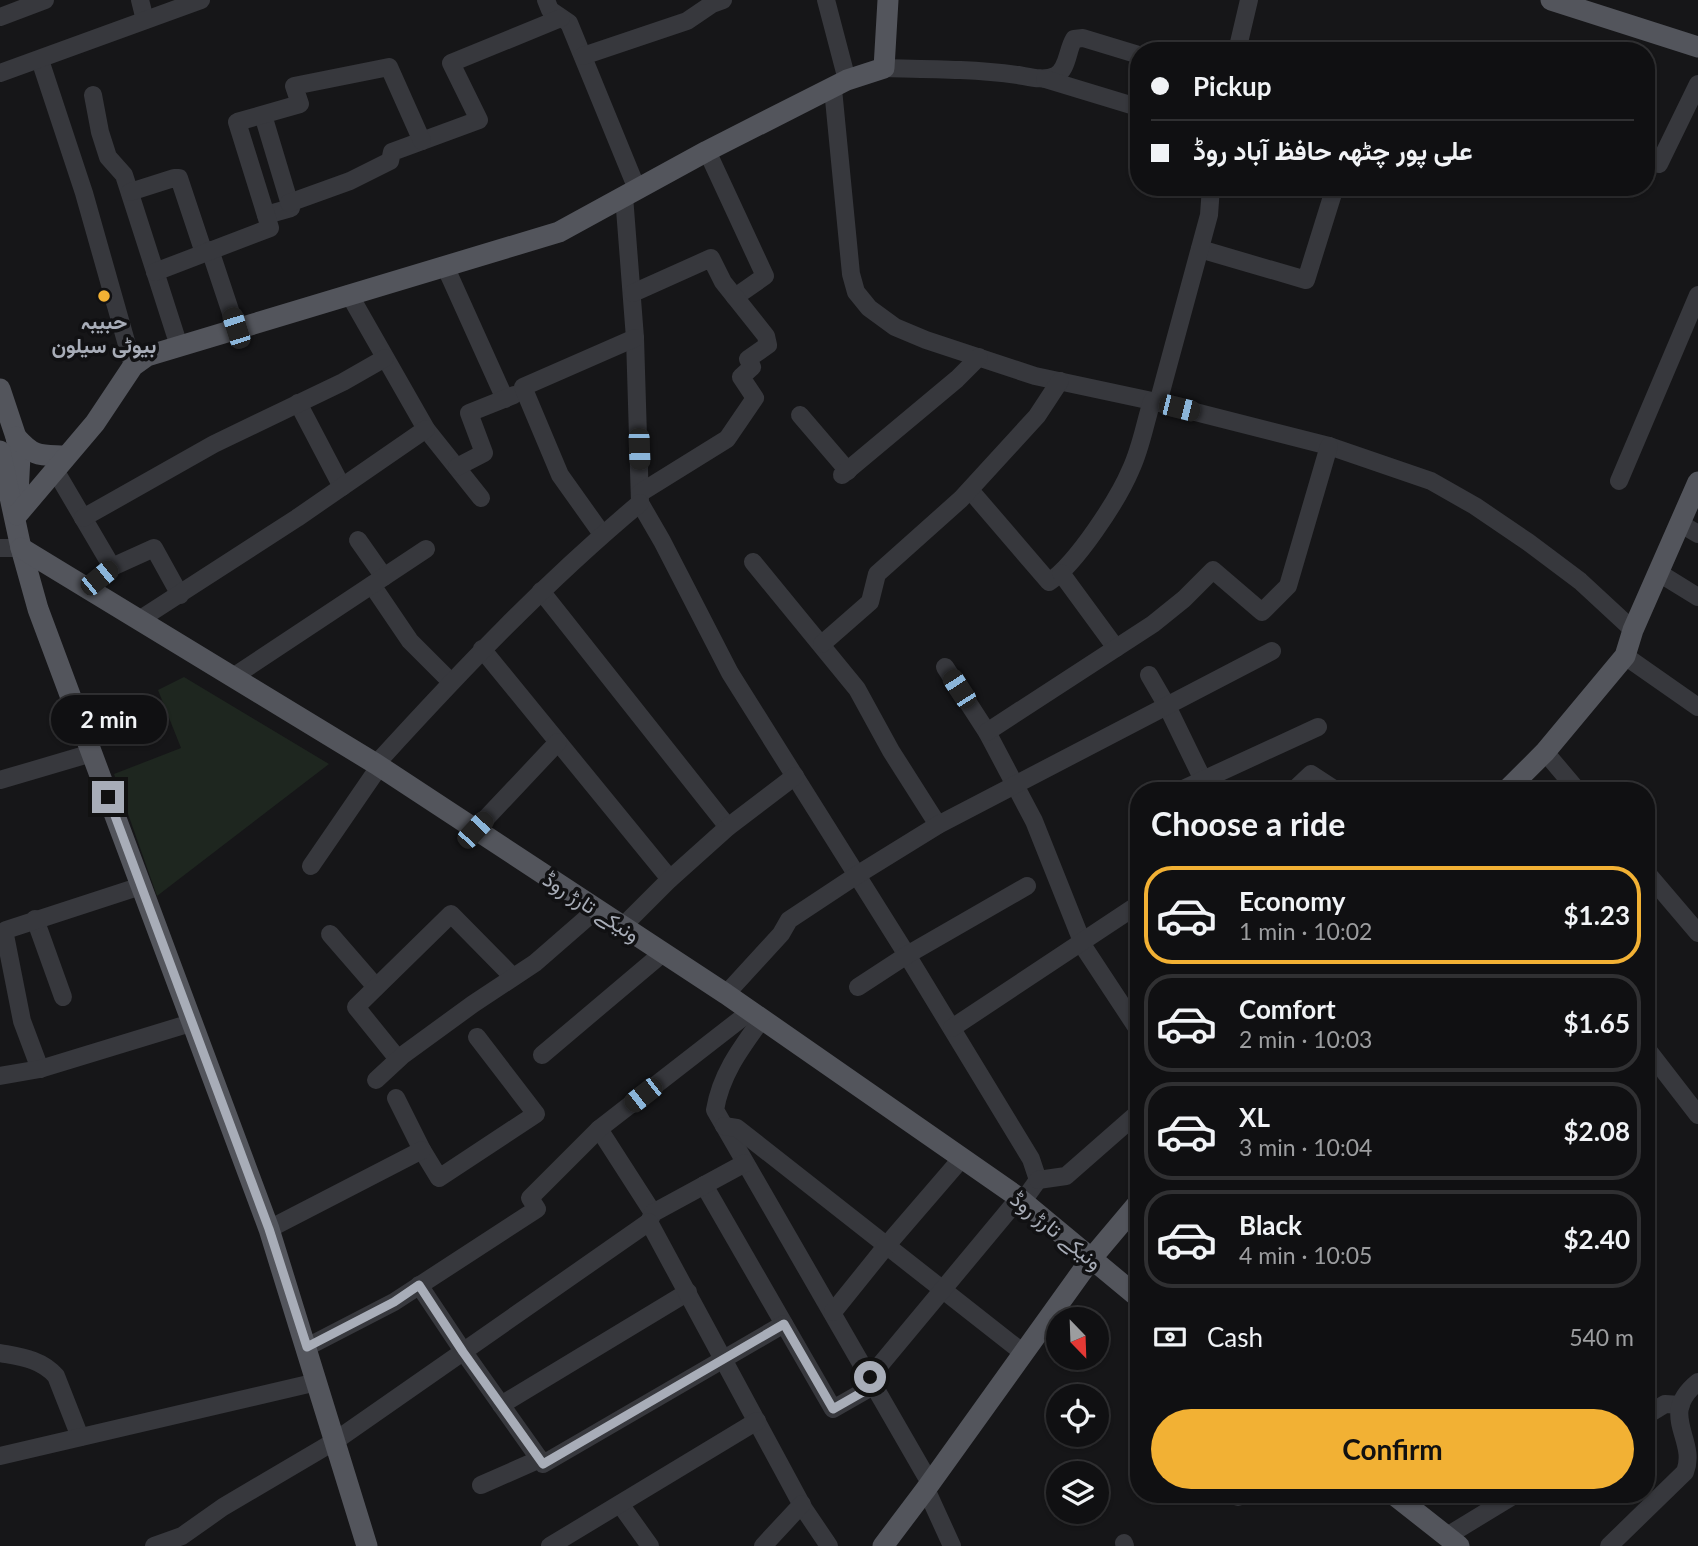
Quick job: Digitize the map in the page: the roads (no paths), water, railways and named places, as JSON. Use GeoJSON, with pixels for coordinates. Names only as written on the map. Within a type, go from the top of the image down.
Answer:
{"type":"FeatureCollection","features":[{"type":"Feature","properties":{"kind":"main road"},"geometry":{"type":"LineString","coordinates":[[17,515],[95,423],[133,366],[147,356],[559,232],[707,151],[840,84],[884,68],[888,0]]}},
{"type":"Feature","properties":{"kind":"main road"},"geometry":{"type":"LineString","coordinates":[[1551,0],[1698,47]]}},
{"type":"Feature","properties":{"kind":"main road"},"geometry":{"type":"LineString","coordinates":[[0,389],[8,444],[10,548],[38,609],[269,1229],[367,1546]]}},
{"type":"Feature","properties":{"kind":"main road"},"geometry":{"type":"LineString","coordinates":[[8,444],[60,463]]}},
{"type":"Feature","properties":{"kind":"main road"},"geometry":{"type":"LineString","coordinates":[[8,444],[20,456],[17,515],[10,548]]}},
{"type":"Feature","properties":{"kind":"main road"},"geometry":{"type":"LineString","coordinates":[[1515,782],[1545,752],[1625,656],[1633,629],[1659,573],[1689,529],[1698,482]]}},
{"type":"Feature","properties":{"kind":"main road","name":"ونیکے تارڑ روڈ"},"geometry":{"type":"LineString","coordinates":[[10,548],[86,588],[378,766],[663,952],[1021,1200],[1130,1291]]}},
{"type":"Feature","properties":{"kind":"main road"},"geometry":{"type":"LineString","coordinates":[[883,1546],[1022,1352],[1091,1259],[1130,1213]]}},
{"type":"Feature","properties":{"kind":"main road"},"geometry":{"type":"LineString","coordinates":[[1404,1503],[1450,1542]]}},
{"type":"Feature","properties":{"kind":"street"},"geometry":{"type":"LineString","coordinates":[[0,18],[45,0]]}},
{"type":"Feature","properties":{"kind":"street"},"geometry":{"type":"LineString","coordinates":[[140,0],[145,20]]}},
{"type":"Feature","properties":{"kind":"street"},"geometry":{"type":"LineString","coordinates":[[0,73],[201,0]]}},
{"type":"Feature","properties":{"kind":"street"},"geometry":{"type":"LineString","coordinates":[[547,0],[550,10],[569,23],[631,193],[640,498],[730,673],[952,1028],[1031,1159],[1038,1180]]}},
{"type":"Feature","properties":{"kind":"street"},"geometry":{"type":"LineString","coordinates":[[583,56],[687,21],[723,0]]}},
{"type":"Feature","properties":{"kind":"street"},"geometry":{"type":"LineString","coordinates":[[826,0],[840,84],[851,274],[856,292],[869,308],[895,327],[1035,376],[1155,402],[1329,446],[1431,481],[1475,506],[1528,542],[1580,581],[1633,629]]}},
{"type":"Feature","properties":{"kind":"street"},"geometry":{"type":"LineString","coordinates":[[1239,42],[1249,0]]}},
{"type":"Feature","properties":{"kind":"street"},"geometry":{"type":"LineString","coordinates":[[289,203],[350,181],[390,161],[392,152],[479,120],[451,63],[561,18]]}},
{"type":"Feature","properties":{"kind":"street"},"geometry":{"type":"LineString","coordinates":[[1045,79],[1057,75],[1064,68],[1074,39],[1083,38],[1130,52]]}},
{"type":"Feature","properties":{"kind":"street"},"geometry":{"type":"LineString","coordinates":[[40,60],[84,192],[133,366]]}},
{"type":"Feature","properties":{"kind":"street"},"geometry":{"type":"LineString","coordinates":[[155,271],[270,228],[237,122],[300,104],[294,86],[389,67],[422,141]]}},
{"type":"Feature","properties":{"kind":"street"},"geometry":{"type":"LineString","coordinates":[[884,68],[977,69],[1045,79],[1130,105]]}},
{"type":"Feature","properties":{"kind":"street"},"geometry":{"type":"LineString","coordinates":[[1659,164],[1698,84]]}},
{"type":"Feature","properties":{"kind":"street"},"geometry":{"type":"LineString","coordinates":[[93,95],[108,157],[124,175],[179,346]]}},
{"type":"Feature","properties":{"kind":"street"},"geometry":{"type":"LineString","coordinates":[[263,115],[290,208],[266,215]]}},
{"type":"Feature","properties":{"kind":"street"},"geometry":{"type":"LineString","coordinates":[[707,151],[765,276],[735,297]]}},
{"type":"Feature","properties":{"kind":"street"},"geometry":{"type":"LineString","coordinates":[[130,192],[179,178],[236,328]]}},
{"type":"Feature","properties":{"kind":"street"},"geometry":{"type":"LineString","coordinates":[[970,490],[1049,582],[1062,573],[1086,543],[1131,469],[1155,402],[1200,249],[1209,215],[1210,196]]}},
{"type":"Feature","properties":{"kind":"street"},"geometry":{"type":"LineString","coordinates":[[1200,249],[1306,280],[1332,196]]}},
{"type":"Feature","properties":{"kind":"street"},"geometry":{"type":"LineString","coordinates":[[311,866],[378,766],[482,649],[640,498],[727,439],[755,398],[741,376],[752,367],[748,359],[768,345],[766,336],[723,282],[711,258],[632,293]]}},
{"type":"Feature","properties":{"kind":"street"},"geometry":{"type":"LineString","coordinates":[[445,266],[505,399]]}},
{"type":"Feature","properties":{"kind":"street"},"geometry":{"type":"LineString","coordinates":[[349,294],[426,429],[481,498]]}},
{"type":"Feature","properties":{"kind":"street"},"geometry":{"type":"LineString","coordinates":[[1619,481],[1698,295]]}},
{"type":"Feature","properties":{"kind":"street"},"geometry":{"type":"LineString","coordinates":[[603,534],[560,474],[523,387],[635,338]]}},
{"type":"Feature","properties":{"kind":"street"},"geometry":{"type":"LineString","coordinates":[[800,415],[845,473],[957,379],[979,357]]}},
{"type":"Feature","properties":{"kind":"street"},"geometry":{"type":"LineString","coordinates":[[83,518],[214,444],[385,358]]}},
{"type":"Feature","properties":{"kind":"street"},"geometry":{"type":"LineString","coordinates":[[822,644],[870,602],[877,574],[970,490],[1037,416],[1060,381]]}},
{"type":"Feature","properties":{"kind":"street"},"geometry":{"type":"LineString","coordinates":[[457,467],[484,453],[469,413],[525,391]]}},
{"type":"Feature","properties":{"kind":"street"},"geometry":{"type":"LineString","coordinates":[[298,403],[342,487]]}},
{"type":"Feature","properties":{"kind":"street"},"geometry":{"type":"LineString","coordinates":[[139,620],[426,429]]}},
{"type":"Feature","properties":{"kind":"street"},"geometry":{"type":"LineString","coordinates":[[987,732],[1153,624],[1184,599],[1213,570],[1262,612],[1288,586],[1329,446]]}},
{"type":"Feature","properties":{"kind":"street"},"geometry":{"type":"LineString","coordinates":[[60,463],[83,518],[112,567]]}},
{"type":"Feature","properties":{"kind":"street"},"geometry":{"type":"LineString","coordinates":[[358,540],[410,641],[451,682]]}},
{"type":"Feature","properties":{"kind":"street"},"geometry":{"type":"LineString","coordinates":[[86,588],[112,567],[154,548],[180,595]]}},
{"type":"Feature","properties":{"kind":"street"},"geometry":{"type":"LineString","coordinates":[[233,677],[425,550]]}},
{"type":"Feature","properties":{"kind":"street"},"geometry":{"type":"LineString","coordinates":[[753,562],[857,689],[891,751],[938,825]]}},
{"type":"Feature","properties":{"kind":"street"},"geometry":{"type":"LineString","coordinates":[[1062,573],[1116,648]]}},
{"type":"Feature","properties":{"kind":"street"},"geometry":{"type":"LineString","coordinates":[[1659,573],[1698,597]]}},
{"type":"Feature","properties":{"kind":"street"},"geometry":{"type":"LineString","coordinates":[[541,591],[728,827]]}},
{"type":"Feature","properties":{"kind":"street"},"geometry":{"type":"LineString","coordinates":[[482,649],[670,879]]}},
{"type":"Feature","properties":{"kind":"street"},"geometry":{"type":"LineString","coordinates":[[726,994],[781,934],[789,920],[857,875],[938,825],[1272,651]]}},
{"type":"Feature","properties":{"kind":"street"},"geometry":{"type":"LineString","coordinates":[[1625,656],[1698,707]]}},
{"type":"Feature","properties":{"kind":"street"},"geometry":{"type":"LineString","coordinates":[[945,667],[987,732],[1034,821],[1082,942],[1130,1017]]}},
{"type":"Feature","properties":{"kind":"street"},"geometry":{"type":"LineString","coordinates":[[1149,675],[1203,780]]}},
{"type":"Feature","properties":{"kind":"street"},"geometry":{"type":"LineString","coordinates":[[1199,782],[1318,727]]}},
{"type":"Feature","properties":{"kind":"street"},"geometry":{"type":"LineString","coordinates":[[475,830],[558,742]]}},
{"type":"Feature","properties":{"kind":"street"},"geometry":{"type":"LineString","coordinates":[[1545,752],[1570,782]]}},
{"type":"Feature","properties":{"kind":"street"},"geometry":{"type":"LineString","coordinates":[[0,780],[92,753]]}},
{"type":"Feature","properties":{"kind":"street"},"geometry":{"type":"LineString","coordinates":[[1303,782],[1311,774],[1323,782]]}},
{"type":"Feature","properties":{"kind":"street"},"geometry":{"type":"LineString","coordinates":[[623,926],[728,827],[795,776]]}},
{"type":"Feature","properties":{"kind":"street"},"geometry":{"type":"LineString","coordinates":[[1655,882],[1698,933]]}},
{"type":"Feature","properties":{"kind":"street"},"geometry":{"type":"LineString","coordinates":[[40,1069],[22,1021],[5,935],[9,927],[141,886]]}},
{"type":"Feature","properties":{"kind":"street"},"geometry":{"type":"LineString","coordinates":[[858,987],[907,955],[1027,886]]}},
{"type":"Feature","properties":{"kind":"street"},"geometry":{"type":"LineString","coordinates":[[376,1080],[398,1059],[535,963],[597,909]]}},
{"type":"Feature","properties":{"kind":"street"},"geometry":{"type":"LineString","coordinates":[[952,1028],[1130,910]]}},
{"type":"Feature","properties":{"kind":"street"},"geometry":{"type":"LineString","coordinates":[[398,1059],[356,1007],[451,914],[513,977]]}},
{"type":"Feature","properties":{"kind":"street"},"geometry":{"type":"LineString","coordinates":[[35,919],[63,997]]}},
{"type":"Feature","properties":{"kind":"street"},"geometry":{"type":"LineString","coordinates":[[330,934],[376,987]]}},
{"type":"Feature","properties":{"kind":"street"},"geometry":{"type":"LineString","coordinates":[[542,1055],[663,952]]}},
{"type":"Feature","properties":{"kind":"street"},"geometry":{"type":"LineString","coordinates":[[757,1015],[728,1067],[717,1095],[715,1110],[873,1381],[928,1486],[952,1546]]}},
{"type":"Feature","properties":{"kind":"street"},"geometry":{"type":"LineString","coordinates":[[307,1347],[394,1302],[537,1209],[530,1198],[599,1129],[757,1015]]}},
{"type":"Feature","properties":{"kind":"street"},"geometry":{"type":"LineString","coordinates":[[0,1076],[40,1069],[191,1023]]}},
{"type":"Feature","properties":{"kind":"street"},"geometry":{"type":"LineString","coordinates":[[396,1098],[439,1178],[536,1114],[477,1037]]}},
{"type":"Feature","properties":{"kind":"street"},"geometry":{"type":"LineString","coordinates":[[1655,1070],[1698,1115]]}},
{"type":"Feature","properties":{"kind":"street"},"geometry":{"type":"LineString","coordinates":[[704,1185],[833,1409],[873,1381],[943,1290],[1038,1180],[1066,1176],[1130,1120]]}},
{"type":"Feature","properties":{"kind":"street"},"geometry":{"type":"LineString","coordinates":[[724,1126],[737,1128],[1022,1352]]}},
{"type":"Feature","properties":{"kind":"street"},"geometry":{"type":"LineString","coordinates":[[599,1129],[651,1218],[802,1504],[829,1546]]}},
{"type":"Feature","properties":{"kind":"street"},"geometry":{"type":"LineString","coordinates":[[269,1229],[422,1150]]}},
{"type":"Feature","properties":{"kind":"street"},"geometry":{"type":"LineString","coordinates":[[833,1312],[962,1158]]}},
{"type":"Feature","properties":{"kind":"street"},"geometry":{"type":"LineString","coordinates":[[160,1545],[182,1536],[223,1507],[335,1441],[651,1218],[746,1163]]}},
{"type":"Feature","properties":{"kind":"street"},"geometry":{"type":"LineString","coordinates":[[419,1285],[543,1464],[784,1324]]}},
{"type":"Feature","properties":{"kind":"street"},"geometry":{"type":"LineString","coordinates":[[501,1405],[688,1292]]}},
{"type":"Feature","properties":{"kind":"street"},"geometry":{"type":"LineString","coordinates":[[0,1353],[39,1362],[50,1369],[56,1376],[80,1437]]}},
{"type":"Feature","properties":{"kind":"street"},"geometry":{"type":"LineString","coordinates":[[0,1456],[317,1382]]}},
{"type":"Feature","properties":{"kind":"street"},"geometry":{"type":"LineString","coordinates":[[1655,1501],[1685,1472],[1690,1463],[1679,1412],[1682,1399],[1698,1382]]}},
{"type":"Feature","properties":{"kind":"street"},"geometry":{"type":"LineString","coordinates":[[1655,1410],[1665,1404],[1681,1405]]}},
{"type":"Feature","properties":{"kind":"street"},"geometry":{"type":"LineString","coordinates":[[550,1546],[757,1421]]}},
{"type":"Feature","properties":{"kind":"street"},"geometry":{"type":"LineString","coordinates":[[481,1485],[540,1459]]}},
{"type":"Feature","properties":{"kind":"street"},"geometry":{"type":"LineString","coordinates":[[1450,1542],[1504,1503]]}},
{"type":"Feature","properties":{"kind":"street"},"geometry":{"type":"LineString","coordinates":[[1609,1546],[1653,1503]]}},
{"type":"Feature","properties":{"kind":"street"},"geometry":{"type":"LineString","coordinates":[[620,1504],[650,1546]]}},
{"type":"Feature","properties":{"kind":"street"},"geometry":{"type":"LineString","coordinates":[[763,1546],[802,1504]]}},
{"type":"Feature","properties":{"kind":"place","name":"حبیبہ بیوٹی سیلون"},"geometry":{"type":"Point","coordinates":[104,296]}}]}
